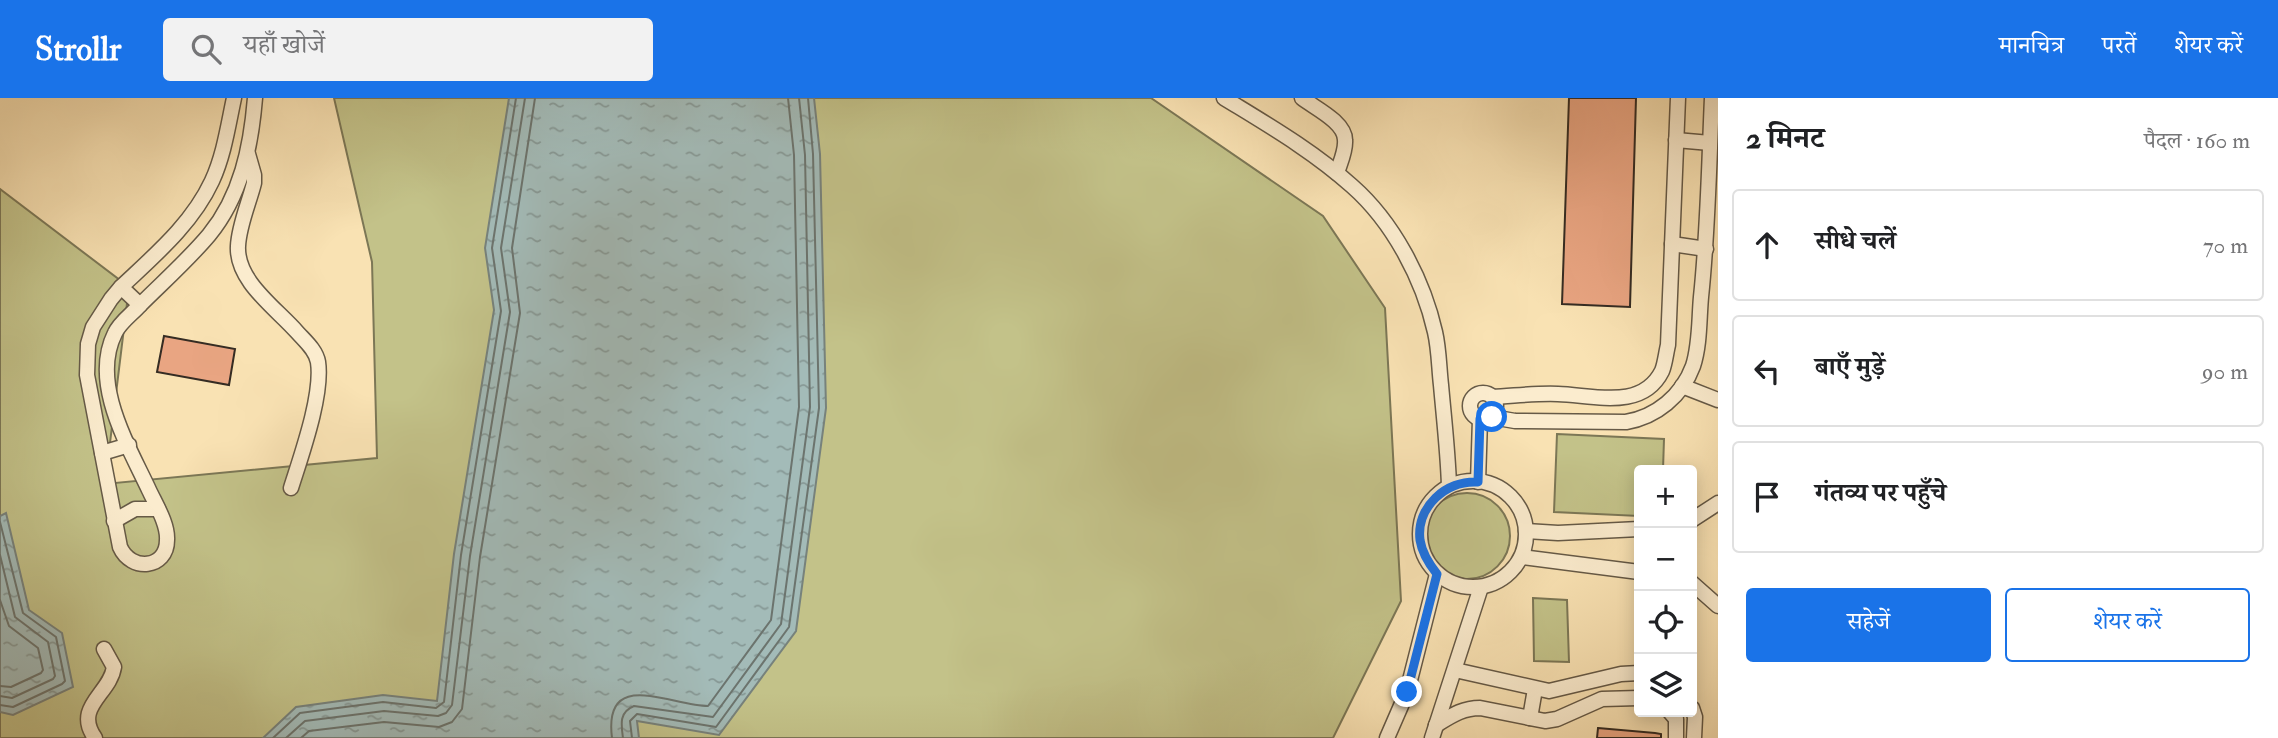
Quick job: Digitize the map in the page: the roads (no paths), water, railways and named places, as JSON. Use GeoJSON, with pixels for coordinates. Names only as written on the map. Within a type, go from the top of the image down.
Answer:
{"type":"FeatureCollection","features":[{"type":"Feature","properties":{"kind":"street"},"geometry":{"type":"LineString","coordinates":[[234,98],[213,180],[202,200],[181,228],[121,287],[98,318],[88,344],[88,375],[114,521],[123,554],[135,563],[150,564],[162,555],[168,541],[158,509],[129,445],[109,389],[107,367],[116,329],[209,234],[227,209],[239,183],[248,152],[255,98]]}},
{"type":"Feature","properties":{"kind":"street"},"geometry":{"type":"LineString","coordinates":[[1224,98],[1306,149],[1368,201],[1412,267],[1428,304],[1436,335],[1449,486]]}},
{"type":"Feature","properties":{"kind":"street"},"geometry":{"type":"LineString","coordinates":[[1242,109],[1255,98]]}},
{"type":"Feature","properties":{"kind":"street"},"geometry":{"type":"LineString","coordinates":[[1301,98],[1340,126],[1345,133],[1346,144],[1336,173]]}},
{"type":"Feature","properties":{"kind":"street"},"geometry":{"type":"LineString","coordinates":[[1678,98],[1668,345],[1662,370],[1653,384],[1641,393],[1624,398],[1555,393],[1492,397],[1479,394],[1470,404],[1474,416],[1515,421],[1626,422],[1644,419],[1668,404],[1682,386],[1692,368],[1697,347],[1706,249],[1712,98]]}},
{"type":"Feature","properties":{"kind":"street"},"geometry":{"type":"LineString","coordinates":[[1676,140],[1710,143]]}},
{"type":"Feature","properties":{"kind":"street"},"geometry":{"type":"LineString","coordinates":[[248,152],[254,183],[237,250],[244,273],[258,292],[310,346],[318,362],[314,405],[291,488]]}},
{"type":"Feature","properties":{"kind":"street"},"geometry":{"type":"LineString","coordinates":[[1672,244],[1706,249]]}},
{"type":"Feature","properties":{"kind":"street"},"geometry":{"type":"LineString","coordinates":[[121,287],[140,305]]}},
{"type":"Feature","properties":{"kind":"street"},"geometry":{"type":"LineString","coordinates":[[1682,386],[1718,400]]}},
{"type":"Feature","properties":{"kind":"street"},"geometry":{"type":"LineString","coordinates":[[1478,482],[1486,418],[1496,410],[1492,397]]}},
{"type":"Feature","properties":{"kind":"street"},"geometry":{"type":"LineString","coordinates":[[102,453],[129,445]]}},
{"type":"Feature","properties":{"kind":"street"},"geometry":{"type":"LineString","coordinates":[[1468,481],[1487,483],[1507,493],[1521,510],[1527,531],[1526,544],[1511,571],[1497,582],[1481,587],[1460,586],[1437,574],[1427,560],[1420,540],[1422,518],[1432,500],[1449,486],[1468,481]]}},
{"type":"Feature","properties":{"kind":"street"},"geometry":{"type":"LineString","coordinates":[[1697,517],[1718,503]]}},
{"type":"Feature","properties":{"kind":"street"},"geometry":{"type":"LineString","coordinates":[[114,521],[135,509],[158,509]]}},
{"type":"Feature","properties":{"kind":"street"},"geometry":{"type":"LineString","coordinates":[[1527,531],[1558,533],[1634,529]]}},
{"type":"Feature","properties":{"kind":"street"},"geometry":{"type":"LineString","coordinates":[[1521,557],[1634,571]]}},
{"type":"Feature","properties":{"kind":"street"},"geometry":{"type":"LineString","coordinates":[[1387,738],[1407,692],[1437,574]]}},
{"type":"Feature","properties":{"kind":"street"},"geometry":{"type":"LineString","coordinates":[[1434,732],[1481,587]]}},
{"type":"Feature","properties":{"kind":"street"},"geometry":{"type":"LineString","coordinates":[[1697,587],[1718,606]]}},
{"type":"Feature","properties":{"kind":"street"},"geometry":{"type":"LineString","coordinates":[[95,738],[90,732],[88,716],[94,702],[111,678],[114,667],[104,649]]}},
{"type":"Feature","properties":{"kind":"street"},"geometry":{"type":"LineString","coordinates":[[1455,670],[1535,689],[1558,689],[1634,674]]}},
{"type":"Feature","properties":{"kind":"street"},"geometry":{"type":"LineString","coordinates":[[1615,676],[1617,697]]}},
{"type":"Feature","properties":{"kind":"street"},"geometry":{"type":"LineString","coordinates":[[1530,718],[1535,689]]}},
{"type":"Feature","properties":{"kind":"street"},"geometry":{"type":"LineString","coordinates":[[1434,732],[1457,713],[1469,708],[1545,721],[1557,719],[1595,701],[1617,697],[1634,698]]}},
{"type":"Feature","properties":{"kind":"street"},"geometry":{"type":"LineString","coordinates":[[1674,725],[1694,731]]}},
{"type":"Feature","properties":{"kind":"water"},"geometry":{"type":"Polygon","coordinates":[[[509,98],[814,98],[820,154],[826,408],[796,631],[719,735],[637,721],[639,738],[263,738],[296,707],[383,695],[437,701],[454,554],[494,310],[485,248],[509,98]]]}},
{"type":"Feature","properties":{"kind":"water"},"geometry":{"type":"Polygon","coordinates":[[[6,513],[29,610],[62,633],[73,687],[13,715],[0,712],[0,516],[6,513]]]}}]}
